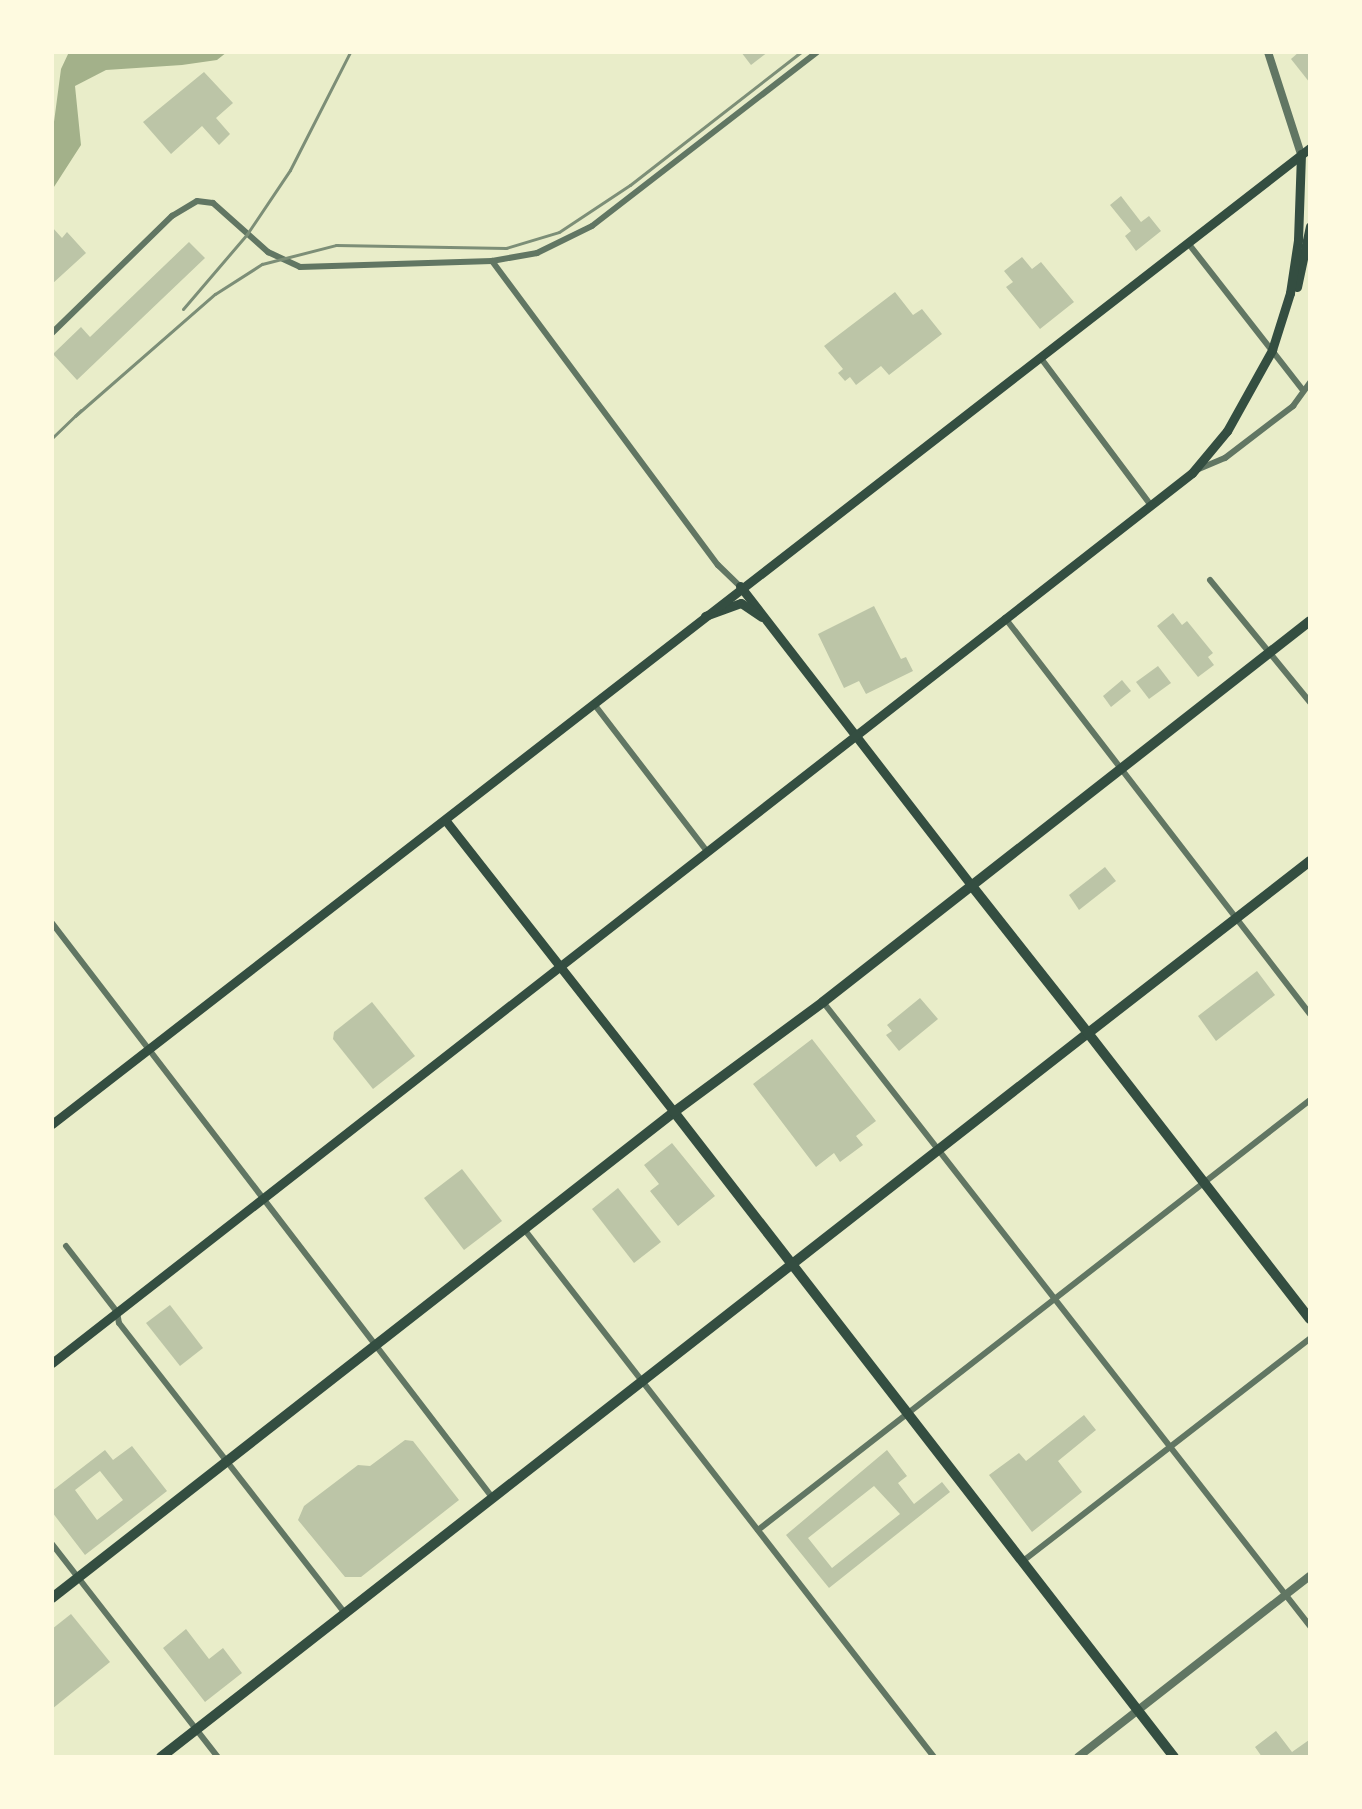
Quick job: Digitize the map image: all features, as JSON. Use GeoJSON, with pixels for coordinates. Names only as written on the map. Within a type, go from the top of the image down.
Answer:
{"type":"FeatureCollection","features":[{"type":"Feature","properties":{"kind":"main road"},"geometry":{"type":"LineString","coordinates":[[52,1124],[446,821],[740,586],[1185,240],[1305,151]]}},
{"type":"Feature","properties":{"kind":"main road"},"geometry":{"type":"LineString","coordinates":[[1272,350],[1290,293],[1305,151]]}},
{"type":"Feature","properties":{"kind":"main road"},"geometry":{"type":"LineString","coordinates":[[52,1363],[1192,473],[1227,431],[1272,350],[1295,296],[1310,226]]}},
{"type":"Feature","properties":{"kind":"main road"},"geometry":{"type":"LineString","coordinates":[[740,586],[971,885],[1206,1181],[1310,1319]]}},
{"type":"Feature","properties":{"kind":"main road"},"geometry":{"type":"LineString","coordinates":[[703,616],[741,603],[764,620]]}},
{"type":"Feature","properties":{"kind":"main road"},"geometry":{"type":"LineString","coordinates":[[52,1598],[1310,621]]}},
{"type":"Feature","properties":{"kind":"main road"},"geometry":{"type":"LineString","coordinates":[[446,821],[909,1412],[1174,1757]]}},
{"type":"Feature","properties":{"kind":"main road"},"geometry":{"type":"LineString","coordinates":[[161,1757],[791,1262],[1310,861]]}},
{"type":"Feature","properties":{"kind":"street"},"geometry":{"type":"LineString","coordinates":[[52,333],[172,216],[197,201],[213,203],[257,244],[300,267],[492,261],[555,246],[608,214],[817,52]]}},
{"type":"Feature","properties":{"kind":"street"},"geometry":{"type":"LineString","coordinates":[[1268,52],[1305,151]]}},
{"type":"Feature","properties":{"kind":"street"},"geometry":{"type":"LineString","coordinates":[[1185,240],[1302,389]]}},
{"type":"Feature","properties":{"kind":"street"},"geometry":{"type":"LineString","coordinates":[[492,261],[718,565],[740,586]]}},
{"type":"Feature","properties":{"kind":"street"},"geometry":{"type":"LineString","coordinates":[[1038,355],[1150,504]]}},
{"type":"Feature","properties":{"kind":"street"},"geometry":{"type":"LineString","coordinates":[[1192,473],[1225,458],[1293,406],[1302,389],[1310,383]]}},
{"type":"Feature","properties":{"kind":"street"},"geometry":{"type":"LineString","coordinates":[[1210,580],[1310,702]]}},
{"type":"Feature","properties":{"kind":"street"},"geometry":{"type":"LineString","coordinates":[[1005,618],[1310,1014]]}},
{"type":"Feature","properties":{"kind":"street"},"geometry":{"type":"LineString","coordinates":[[594,704],[706,850]]}},
{"type":"Feature","properties":{"kind":"street"},"geometry":{"type":"LineString","coordinates":[[52,923],[147,1052],[492,1497]]}},
{"type":"Feature","properties":{"kind":"street"},"geometry":{"type":"LineString","coordinates":[[823,1002],[1310,1626]]}},
{"type":"Feature","properties":{"kind":"street"},"geometry":{"type":"LineString","coordinates":[[758,1530],[1310,1100]]}},
{"type":"Feature","properties":{"kind":"street"},"geometry":{"type":"LineString","coordinates":[[524,1229],[934,1757]]}},
{"type":"Feature","properties":{"kind":"street"},"geometry":{"type":"LineString","coordinates":[[66,1246],[117,1312],[119,1323],[345,1613]]}},
{"type":"Feature","properties":{"kind":"street"},"geometry":{"type":"LineString","coordinates":[[1023,1561],[1310,1338]]}},
{"type":"Feature","properties":{"kind":"street"},"geometry":{"type":"LineString","coordinates":[[52,1544],[218,1757]]}},
{"type":"Feature","properties":{"kind":"street"},"geometry":{"type":"LineString","coordinates":[[1078,1757],[1310,1576]]}},
{"type":"Feature","properties":{"kind":"shaded area"},"geometry":{"type":"Polygon","coordinates":[[[69,52],[227,52],[217,60],[106,70],[75,86],[81,145],[52,190],[52,137],[61,69],[69,52]]]}},
{"type":"Feature","properties":{"kind":"building"},"geometry":{"type":"Polygon","coordinates":[[[741,52],[768,52],[751,65],[741,52]]]}},
{"type":"Feature","properties":{"kind":"building"},"geometry":{"type":"Polygon","coordinates":[[[1299,52],[1310,52],[1310,83],[1291,59],[1299,52]]]}},
{"type":"Feature","properties":{"kind":"building"},"geometry":{"type":"Polygon","coordinates":[[[204,72],[233,103],[216,118],[230,134],[219,145],[202,126],[171,154],[143,122],[204,72]]]}},
{"type":"Feature","properties":{"kind":"building"},"geometry":{"type":"Polygon","coordinates":[[[1121,196],[1141,222],[1149,216],[1161,231],[1136,251],[1125,236],[1131,231],[1110,205],[1121,196]]]}},
{"type":"Feature","properties":{"kind":"building"},"geometry":{"type":"Polygon","coordinates":[[[52,227],[62,238],[67,232],[86,253],[52,284],[52,227]]]}},
{"type":"Feature","properties":{"kind":"building"},"geometry":{"type":"Polygon","coordinates":[[[189,242],[205,258],[77,380],[53,354],[81,327],[90,337],[189,242]]]}},
{"type":"Feature","properties":{"kind":"building"},"geometry":{"type":"Polygon","coordinates":[[[1022,257],[1032,269],[1041,262],[1074,302],[1040,329],[1006,287],[1013,282],[1004,271],[1022,257]]]}},
{"type":"Feature","properties":{"kind":"building"},"geometry":{"type":"Polygon","coordinates":[[[895,292],[913,315],[922,309],[942,334],[889,375],[881,366],[856,385],[850,377],[845,381],[838,373],[843,369],[824,346],[895,292]]]}},
{"type":"Feature","properties":{"kind":"building"},"geometry":{"type":"Polygon","coordinates":[[[874,606],[901,659],[906,657],[913,671],[866,694],[859,681],[844,688],[818,634],[874,606]]]}},
{"type":"Feature","properties":{"kind":"building"},"geometry":{"type":"Polygon","coordinates":[[[1173,613],[1182,625],[1187,621],[1213,653],[1208,657],[1214,665],[1198,677],[1157,626],[1173,613]]]}},
{"type":"Feature","properties":{"kind":"building"},"geometry":{"type":"Polygon","coordinates":[[[1158,666],[1171,683],[1149,699],[1136,682],[1158,666]]]}},
{"type":"Feature","properties":{"kind":"building"},"geometry":{"type":"Polygon","coordinates":[[[1122,680],[1131,691],[1111,707],[1103,696],[1122,680]]]}},
{"type":"Feature","properties":{"kind":"building"},"geometry":{"type":"Polygon","coordinates":[[[1105,867],[1116,881],[1079,910],[1069,895],[1105,867]]]}},
{"type":"Feature","properties":{"kind":"building"},"geometry":{"type":"Polygon","coordinates":[[[1257,971],[1275,995],[1216,1041],[1198,1016],[1257,971]]]}},
{"type":"Feature","properties":{"kind":"building"},"geometry":{"type":"Polygon","coordinates":[[[920,998],[938,1019],[899,1051],[886,1035],[892,1031],[887,1025],[920,998]]]}},
{"type":"Feature","properties":{"kind":"building"},"geometry":{"type":"Polygon","coordinates":[[[372,1002],[415,1056],[373,1089],[333,1039],[334,1032],[372,1002]]]}},
{"type":"Feature","properties":{"kind":"building"},"geometry":{"type":"Polygon","coordinates":[[[812,1039],[876,1121],[856,1136],[863,1145],[840,1162],[834,1153],[816,1167],[753,1084],[812,1039]]]}},
{"type":"Feature","properties":{"kind":"building"},"geometry":{"type":"Polygon","coordinates":[[[672,1143],[715,1196],[678,1226],[650,1191],[659,1184],[644,1165],[672,1143]]]}},
{"type":"Feature","properties":{"kind":"building"},"geometry":{"type":"Polygon","coordinates":[[[462,1169],[502,1221],[464,1250],[424,1198],[462,1169]]]}},
{"type":"Feature","properties":{"kind":"building"},"geometry":{"type":"Polygon","coordinates":[[[618,1188],[661,1242],[634,1263],[592,1209],[618,1188]]]}},
{"type":"Feature","properties":{"kind":"building"},"geometry":{"type":"Polygon","coordinates":[[[170,1305],[203,1348],[180,1366],[146,1323],[170,1305]]]}},
{"type":"Feature","properties":{"kind":"building"},"geometry":{"type":"Polygon","coordinates":[[[1084,1415],[1096,1430],[1058,1461],[1082,1492],[1032,1532],[989,1475],[1019,1453],[1026,1461],[1084,1415]]]}},
{"type":"Feature","properties":{"kind":"building"},"geometry":{"type":"Polygon","coordinates":[[[405,1440],[413,1441],[459,1500],[361,1577],[345,1577],[298,1520],[304,1506],[358,1465],[370,1466],[405,1440]]]}},
{"type":"Feature","properties":{"kind":"building"},"geometry":{"type":"Polygon","coordinates":[[[132,1446],[167,1491],[85,1555],[52,1512],[52,1491],[105,1450],[113,1460],[132,1446]],[[100,1471],[75,1490],[97,1520],[123,1500],[100,1471]]]}},
{"type":"Feature","properties":{"kind":"building"},"geometry":{"type":"Polygon","coordinates":[[[887,1450],[907,1476],[898,1483],[914,1504],[942,1482],[950,1492],[829,1588],[786,1535],[887,1450]],[[874,1486],[808,1538],[832,1568],[900,1514],[874,1486]]]}},
{"type":"Feature","properties":{"kind":"building"},"geometry":{"type":"Polygon","coordinates":[[[71,1614],[110,1662],[52,1709],[52,1629],[71,1614]]]}},
{"type":"Feature","properties":{"kind":"building"},"geometry":{"type":"Polygon","coordinates":[[[186,1629],[209,1659],[223,1648],[242,1673],[205,1702],[163,1648],[186,1629]]]}},
{"type":"Feature","properties":{"kind":"building"},"geometry":{"type":"Polygon","coordinates":[[[1276,1731],[1292,1752],[1309,1740],[1310,1757],[1262,1757],[1255,1747],[1276,1731]]]}},
{"type":"Feature","properties":{"kind":"railway"},"geometry":{"type":"LineString","coordinates":[[183,309],[247,234],[290,170],[350,52]]}},
{"type":"Feature","properties":{"kind":"railway"},"geometry":{"type":"LineString","coordinates":[[75,416],[215,294],[262,264],[336,245],[506,248],[559,232],[630,185],[801,52]]}},
{"type":"Feature","properties":{"kind":"railway"},"geometry":{"type":"LineString","coordinates":[[52,438],[81,410]]}}]}
